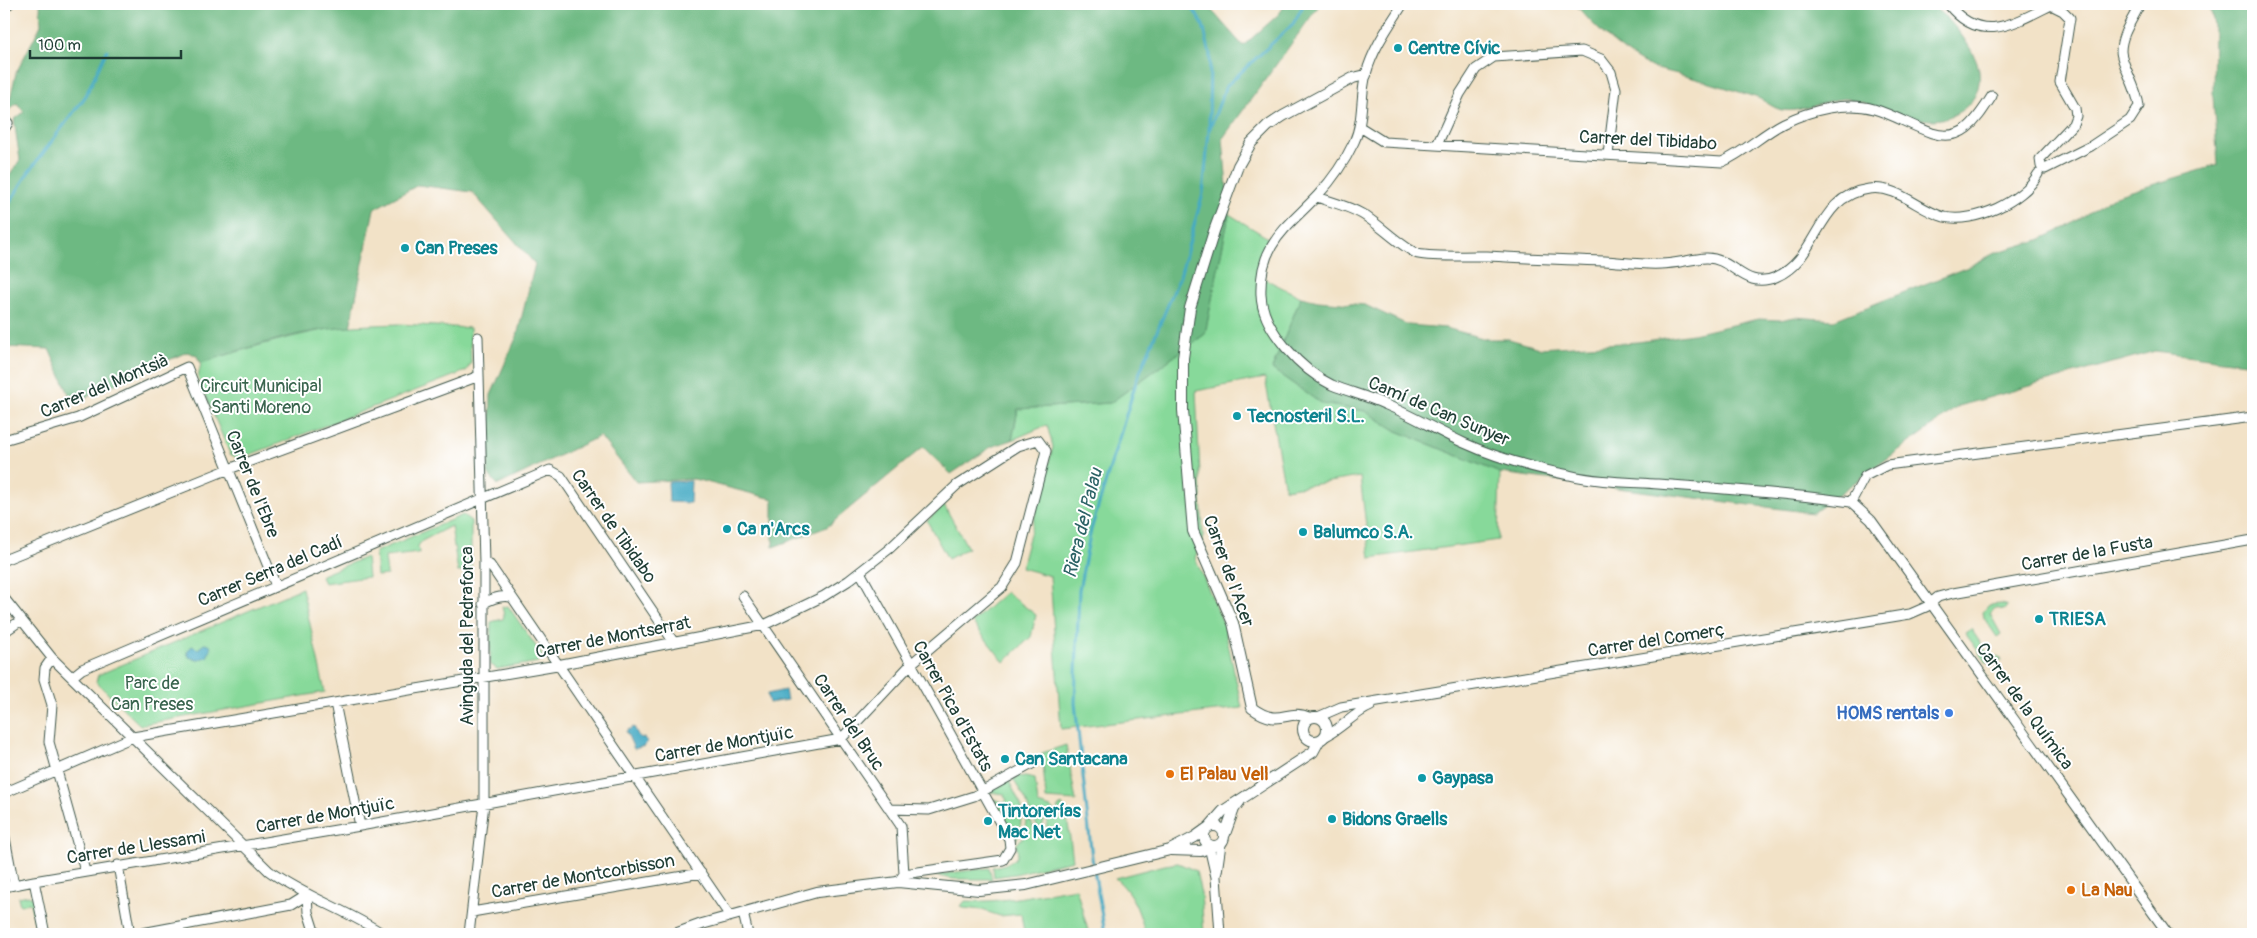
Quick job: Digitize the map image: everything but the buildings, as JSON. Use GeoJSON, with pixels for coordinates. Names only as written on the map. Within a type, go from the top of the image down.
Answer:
{"type":"FeatureCollection","features":[{"type":"Feature","properties":{"kind":"street"},"geometry":{"type":"LineString","coordinates":[[4,8],[9,4]]}},
{"type":"Feature","properties":{"kind":"street","name":"Camí de Can Sunyer"},"geometry":{"type":"LineString","coordinates":[[1403,4],[1376,46],[1366,75],[1360,127],[1355,141],[1339,168],[1317,197],[1286,225],[1267,255],[1262,273],[1261,297],[1272,328],[1286,348],[1308,369],[1334,386],[1381,402],[1425,422],[1464,443],[1500,457],[1570,476],[1851,502]]}},
{"type":"Feature","properties":{"kind":"street"},"geometry":{"type":"LineString","coordinates":[[1948,4],[1964,21],[1988,29],[2018,21],[2051,5],[2063,11],[2070,18],[2060,82],[2075,108],[2076,116],[2073,124],[2040,159],[2042,169]]}},
{"type":"Feature","properties":{"kind":"street"},"geometry":{"type":"LineString","coordinates":[[1317,197],[1361,214],[1418,254],[1662,264],[1708,258],[1721,261],[1751,280],[1764,280],[1776,277],[1799,260],[1829,211],[1852,192],[1872,188],[1896,192],[1946,217],[1963,217],[1999,209],[2028,189],[2042,169],[2091,146],[2130,120],[2139,106],[2138,92],[2121,52],[2126,31],[2140,4]]}},
{"type":"Feature","properties":{"kind":"street"},"geometry":{"type":"LineString","coordinates":[[1437,144],[1460,94],[1476,69],[1494,57],[1582,51],[1601,59],[1611,72],[1616,89],[1608,155]]}},
{"type":"Feature","properties":{"kind":"street","name":"Carrer de l'Acer"},"geometry":{"type":"LineString","coordinates":[[1282,718],[1263,716],[1252,708],[1233,623],[1193,531],[1184,410],[1183,358],[1190,308],[1201,270],[1238,166],[1251,143],[1268,126],[1283,116],[1353,78],[1366,75]]}},
{"type":"Feature","properties":{"kind":"street","name":"Carrer del Tibidabo"},"geometry":{"type":"LineString","coordinates":[[1360,127],[1384,142],[1722,162],[1737,155],[1784,123],[1819,110],[1841,106],[1861,106],[1876,110],[1940,136],[1950,135],[1974,124],[1992,96]]}},
{"type":"Feature","properties":{"kind":"street","name":"Avinguda del Pedraforca"},"geometry":{"type":"LineString","coordinates":[[469,934],[484,804],[484,563],[478,337]]}},
{"type":"Feature","properties":{"kind":"street","name":"Carrer del Montsià"},"geometry":{"type":"LineString","coordinates":[[4,440],[78,418],[187,367]]}},
{"type":"Feature","properties":{"kind":"street","name":"Carrer de l'Ebre"},"geometry":{"type":"LineString","coordinates":[[187,367],[276,586]]}},
{"type":"Feature","properties":{"kind":"street"},"geometry":{"type":"LineString","coordinates":[[4,560],[230,469],[480,376]]}},
{"type":"Feature","properties":{"kind":"street"},"geometry":{"type":"LineString","coordinates":[[1851,502],[1865,476],[1887,465],[2253,417]]}},
{"type":"Feature","properties":{"kind":"street","name":"Carrer de Montserrat"},"geometry":{"type":"LineString","coordinates":[[4,792],[133,737],[557,664],[764,625],[824,596],[860,572],[957,485],[1018,446],[1038,440],[1046,451],[1044,465],[1016,562],[1002,587],[911,664]]}},
{"type":"Feature","properties":{"kind":"street","name":"Carrer de Tibidabo"},"geometry":{"type":"LineString","coordinates":[[482,497],[550,470],[561,476],[673,641]]}},
{"type":"Feature","properties":{"kind":"street","name":"Carrer Serra del Cadí"},"geometry":{"type":"LineString","coordinates":[[72,677],[82,669],[482,497]]}},
{"type":"Feature","properties":{"kind":"street","name":"Carrer de la Química"},"geometry":{"type":"LineString","coordinates":[[1851,502],[1872,520],[1930,604],[2168,934]]}},
{"type":"Feature","properties":{"kind":"street","name":"Carrer de la Fusta"},"geometry":{"type":"LineString","coordinates":[[1930,604],[1938,597],[1953,593],[2253,540]]}},
{"type":"Feature","properties":{"kind":"street"},"geometry":{"type":"LineString","coordinates":[[484,563],[490,565],[633,777],[730,916]]}},
{"type":"Feature","properties":{"kind":"street","name":"Carrer Pica d'Estats"},"geometry":{"type":"LineString","coordinates":[[860,572],[1009,839],[1010,848],[1007,857],[1003,860],[901,878]]}},
{"type":"Feature","properties":{"kind":"street"},"geometry":{"type":"LineString","coordinates":[[484,574],[510,594]]}},
{"type":"Feature","properties":{"kind":"street"},"geometry":{"type":"LineString","coordinates":[[483,604],[490,599],[510,594]]}},
{"type":"Feature","properties":{"kind":"street","name":"Carrer del Bruc"},"geometry":{"type":"LineString","coordinates":[[743,596],[900,826],[901,878]]}},
{"type":"Feature","properties":{"kind":"street"},"geometry":{"type":"LineString","coordinates":[[4,598],[20,621],[52,658],[269,871],[307,895],[355,917],[383,934]]}},
{"type":"Feature","properties":{"kind":"street","name":"Carrer del Comerç"},"geometry":{"type":"LineString","coordinates":[[1282,718],[1294,715],[1314,717],[1341,708],[1384,700],[1910,614],[1930,604]]}},
{"type":"Feature","properties":{"kind":"street"},"geometry":{"type":"LineString","coordinates":[[4,632],[20,621]]}},
{"type":"Feature","properties":{"kind":"street"},"geometry":{"type":"LineString","coordinates":[[52,658],[45,668],[44,679],[52,705],[49,742],[85,871]]}},
{"type":"Feature","properties":{"kind":"street"},"geometry":{"type":"LineString","coordinates":[[841,740],[911,664]]}},
{"type":"Feature","properties":{"kind":"street","name":"Carrer del Comerç"},"geometry":{"type":"LineString","coordinates":[[1170,850],[1209,827],[1223,811],[1298,760],[1313,752],[1322,739],[1342,726],[1361,710],[1384,700]]}},
{"type":"Feature","properties":{"kind":"street"},"geometry":{"type":"LineString","coordinates":[[335,702],[360,826]]}},
{"type":"Feature","properties":{"kind":"street"},"geometry":{"type":"LineString","coordinates":[[1303,727],[1314,717],[1327,725],[1322,739],[1307,739]]}},
{"type":"Feature","properties":{"kind":"street"},"geometry":{"type":"LineString","coordinates":[[1282,718],[1303,727],[1307,739],[1306,749],[1298,760]]}},
{"type":"Feature","properties":{"kind":"street","name":"Carrer de Montjuïc"},"geometry":{"type":"LineString","coordinates":[[244,845],[841,740]]}},
{"type":"Feature","properties":{"kind":"street"},"geometry":{"type":"LineString","coordinates":[[889,809],[929,810],[974,796],[1032,764]]}},
{"type":"Feature","properties":{"kind":"street","name":"Carrer del Comerç"},"geometry":{"type":"LineString","coordinates":[[1219,841],[1234,809],[1246,795]]}},
{"type":"Feature","properties":{"kind":"street"},"geometry":{"type":"LineString","coordinates":[[1216,877],[1219,841],[1218,826],[1209,827],[1204,836],[1206,842],[1219,841]]}},
{"type":"Feature","properties":{"kind":"street"},"geometry":{"type":"LineString","coordinates":[[4,833],[14,885]]}},
{"type":"Feature","properties":{"kind":"street"},"geometry":{"type":"LineString","coordinates":[[675,934],[730,916],[743,914],[817,892],[901,878],[979,890],[1026,885],[1170,850],[1201,851],[1219,841]]}},
{"type":"Feature","properties":{"kind":"street"},"geometry":{"type":"LineString","coordinates":[[1219,841],[1213,862],[1216,877],[1220,934]]}},
{"type":"Feature","properties":{"kind":"street","name":"Carrer de Llessami"},"geometry":{"type":"LineString","coordinates":[[4,887],[85,871],[244,845]]}},
{"type":"Feature","properties":{"kind":"street"},"geometry":{"type":"LineString","coordinates":[[1201,851],[1213,862]]}},
{"type":"Feature","properties":{"kind":"street"},"geometry":{"type":"LineString","coordinates":[[118,866],[130,934]]}},
{"type":"Feature","properties":{"kind":"street","name":"Carrer de Montcorbisson"},"geometry":{"type":"LineString","coordinates":[[472,912],[701,873]]}},
{"type":"Feature","properties":{"kind":"street"},"geometry":{"type":"LineString","coordinates":[[34,880],[45,934]]}},
{"type":"Feature","properties":{"kind":"street"},"geometry":{"type":"LineString","coordinates":[[137,934],[291,905],[307,895]]}},
{"type":"Feature","properties":{"kind":"street"},"geometry":{"type":"LineString","coordinates":[[307,895],[308,912],[315,934]]}},
{"type":"Feature","properties":{"kind":"street"},"geometry":{"type":"LineString","coordinates":[[743,914],[748,934]]}},
{"type":"Feature","properties":{"kind":"green space"},"geometry":{"type":"Polygon","coordinates":[[[40,4],[1206,4],[1243,46],[1279,14],[1286,4],[1320,4],[1223,138],[1229,214],[1205,334],[1110,403],[1018,409],[1012,440],[991,447],[951,474],[923,447],[827,527],[773,547],[773,499],[694,479],[636,482],[600,436],[498,485],[488,474],[491,395],[517,336],[535,264],[472,192],[418,185],[374,209],[350,327],[293,336],[201,363],[196,355],[187,352],[73,403],[49,349],[4,347],[4,183],[20,160],[14,120],[24,112],[17,103],[7,112],[16,73],[41,25],[40,4]]]}},
{"type":"Feature","properties":{"kind":"green space"},"geometry":{"type":"Polygon","coordinates":[[[1575,4],[1893,4],[1902,8],[1927,5],[1943,15],[1967,42],[1977,62],[1979,82],[1977,91],[1966,107],[1950,117],[1940,119],[1930,120],[1909,117],[1849,99],[1834,100],[1799,110],[1782,110],[1759,98],[1653,68],[1611,40],[1575,4]]]}},
{"type":"Feature","properties":{"kind":"green space"},"geometry":{"type":"Polygon","coordinates":[[[2210,4],[2253,4],[2253,364],[2155,351],[1959,406],[1813,513],[1500,473],[1397,431],[1365,411],[1322,404],[1272,369],[1301,297],[1318,301],[1365,305],[1408,325],[1446,328],[1486,339],[1509,339],[1540,348],[1638,342],[1693,334],[1758,319],[1780,320],[1795,317],[1834,320],[1968,267],[1995,253],[2039,240],[2067,227],[2112,197],[2218,165],[2213,96],[2214,26],[2210,4]]]}},
{"type":"Feature","properties":{"kind":"green space"},"geometry":{"type":"Polygon","coordinates":[[[1229,214],[1268,238],[1257,275],[1301,297],[1272,369],[1322,404],[1365,411],[1397,431],[1500,473],[1498,540],[1370,558],[1360,477],[1285,489],[1265,378],[1196,391],[1203,537],[1195,558],[1224,625],[1242,708],[1061,729],[1050,576],[1021,568],[1053,447],[1047,425],[1012,440],[1018,409],[1110,403],[1205,334],[1229,214]]]}},
{"type":"Feature","properties":{"kind":"green space","name":"Circuit Municipal Santi Moreno"},"geometry":{"type":"Polygon","coordinates":[[[399,324],[470,328],[471,363],[466,371],[239,459],[230,454],[198,378],[201,363],[267,343],[317,331],[350,326],[399,324]]]}},
{"type":"Feature","properties":{"kind":"green space"},"geometry":{"type":"Polygon","coordinates":[[[944,505],[968,548],[948,559],[927,521],[944,505]]]}},
{"type":"Feature","properties":{"kind":"green space"},"geometry":{"type":"Polygon","coordinates":[[[463,515],[471,521],[471,571],[458,572],[451,526],[422,541],[418,546],[419,553],[385,557],[387,575],[377,576],[375,552],[463,515]]]}},
{"type":"Feature","properties":{"kind":"green space"},"geometry":{"type":"Polygon","coordinates":[[[366,557],[368,577],[324,583],[322,575],[366,557]]]}},
{"type":"Feature","properties":{"kind":"green space","name":"Parc de Can Preses"},"geometry":{"type":"Polygon","coordinates":[[[302,588],[325,692],[140,725],[96,682],[98,675],[302,588]],[[192,646],[188,650],[197,660],[207,657],[201,646],[198,649],[192,646]]]}},
{"type":"Feature","properties":{"kind":"green space"},"geometry":{"type":"Polygon","coordinates":[[[1006,592],[1036,615],[1031,637],[1004,662],[972,622],[1006,592]]]}},
{"type":"Feature","properties":{"kind":"green space"},"geometry":{"type":"Polygon","coordinates":[[[2002,604],[2007,606],[2004,610],[1995,608],[1990,614],[2001,634],[1997,637],[1984,618],[1983,612],[1989,605],[2002,604]]]}},
{"type":"Feature","properties":{"kind":"green space"},"geometry":{"type":"Polygon","coordinates":[[[508,606],[542,655],[539,662],[497,669],[490,664],[491,622],[503,619],[502,607],[508,606]]]}},
{"type":"Feature","properties":{"kind":"green space"},"geometry":{"type":"Polygon","coordinates":[[[1971,629],[1992,660],[1998,656],[2002,660],[1987,663],[1965,633],[1971,629]]]}},
{"type":"Feature","properties":{"kind":"green space"},"geometry":{"type":"Polygon","coordinates":[[[1066,745],[1076,801],[1046,799],[1042,753],[1066,745]]]}},
{"type":"Feature","properties":{"kind":"green space"},"geometry":{"type":"Polygon","coordinates":[[[1020,776],[1035,779],[1038,804],[1051,808],[1056,814],[1047,814],[1040,831],[1030,813],[1026,800],[1013,779],[1020,776]]]}},
{"type":"Feature","properties":{"kind":"green space"},"geometry":{"type":"Polygon","coordinates":[[[1009,781],[1022,807],[1020,832],[1016,840],[993,799],[1005,803],[1007,799],[1004,797],[1005,794],[989,792],[1009,781]]]}},
{"type":"Feature","properties":{"kind":"green space"},"geometry":{"type":"Polygon","coordinates":[[[1062,805],[1066,809],[1073,860],[994,877],[993,867],[1003,865],[1015,859],[1018,851],[1016,845],[1024,836],[1026,819],[1030,820],[1037,834],[1042,835],[1049,817],[1056,820],[1060,817],[1061,814],[1057,808],[1062,805]]]}},
{"type":"Feature","properties":{"kind":"green space"},"geometry":{"type":"Polygon","coordinates":[[[1178,863],[1196,871],[1201,894],[1204,934],[1145,934],[1135,904],[1127,890],[1115,878],[1178,863]]]}},
{"type":"Feature","properties":{"kind":"green space"},"geometry":{"type":"Polygon","coordinates":[[[989,868],[992,879],[953,879],[933,875],[989,868]]]}},
{"type":"Feature","properties":{"kind":"green space"},"geometry":{"type":"Polygon","coordinates":[[[1076,888],[1089,934],[1006,934],[1024,932],[1021,914],[1000,916],[961,906],[965,901],[1007,899],[1076,888]]]}},
{"type":"Feature","properties":{"kind":"green space"},"geometry":{"type":"Polygon","coordinates":[[[29,895],[35,900],[42,934],[37,934],[30,903],[20,905],[18,897],[29,895]]]}},
{"type":"Feature","properties":{"kind":"water"},"geometry":{"type":"Polygon","coordinates":[[[691,481],[690,503],[669,502],[668,482],[691,481]]]}},
{"type":"Feature","properties":{"kind":"water"},"geometry":{"type":"Polygon","coordinates":[[[204,644],[210,645],[211,649],[207,657],[197,660],[189,657],[187,652],[192,646],[198,649],[204,644]]]}},
{"type":"Feature","properties":{"kind":"water"},"geometry":{"type":"Polygon","coordinates":[[[785,690],[787,700],[769,703],[767,694],[785,690]]]}},
{"type":"Feature","properties":{"kind":"water"},"geometry":{"type":"Polygon","coordinates":[[[634,727],[639,737],[647,741],[645,746],[634,749],[626,731],[634,727]]]}},
{"type":"Feature","properties":{"kind":"waterway","name":"Riera del Palau"},"geometry":{"type":"LineString","coordinates":[[1105,934],[1092,858],[1075,703],[1079,590],[1091,530],[1137,379],[1180,276],[1203,193],[1209,131],[1210,54],[1203,25],[1190,4]]}},
{"type":"Feature","properties":{"kind":"waterway"},"geometry":{"type":"LineString","coordinates":[[1210,128],[1226,86],[1293,24],[1304,4]]}},
{"type":"Feature","properties":{"kind":"waterway"},"geometry":{"type":"LineString","coordinates":[[4,212],[28,173],[85,97],[107,50]]}},
{"type":"Feature","properties":{"kind":"place","name":"Centre Cívic"},"geometry":{"type":"Point","coordinates":[1398,48]}},
{"type":"Feature","properties":{"kind":"place","name":"Can Preses"},"geometry":{"type":"Point","coordinates":[405,248]}},
{"type":"Feature","properties":{"kind":"place","name":"Tecnosteril S.L."},"geometry":{"type":"Point","coordinates":[1237,416]}},
{"type":"Feature","properties":{"kind":"place","name":"Ca n'Arcs"},"geometry":{"type":"Point","coordinates":[727,529]}},
{"type":"Feature","properties":{"kind":"place","name":"Balumco S.A."},"geometry":{"type":"Point","coordinates":[1303,532]}},
{"type":"Feature","properties":{"kind":"place","name":"TRIESA"},"geometry":{"type":"Point","coordinates":[2039,619]}},
{"type":"Feature","properties":{"kind":"place","name":"HOMS rentals"},"geometry":{"type":"Point","coordinates":[1949,713]}},
{"type":"Feature","properties":{"kind":"place","name":"Can Santacana"},"geometry":{"type":"Point","coordinates":[1005,759]}},
{"type":"Feature","properties":{"kind":"place","name":"El Palau Vell"},"geometry":{"type":"Point","coordinates":[1170,774]}},
{"type":"Feature","properties":{"kind":"place","name":"Gaypasa"},"geometry":{"type":"Point","coordinates":[1422,778]}},
{"type":"Feature","properties":{"kind":"place","name":"Bidons Graells"},"geometry":{"type":"Point","coordinates":[1332,819]}},
{"type":"Feature","properties":{"kind":"place","name":"Tintorerías Mac Net"},"geometry":{"type":"Point","coordinates":[988,821]}},
{"type":"Feature","properties":{"kind":"place","name":"La Nau"},"geometry":{"type":"Point","coordinates":[2071,890]}}]}
